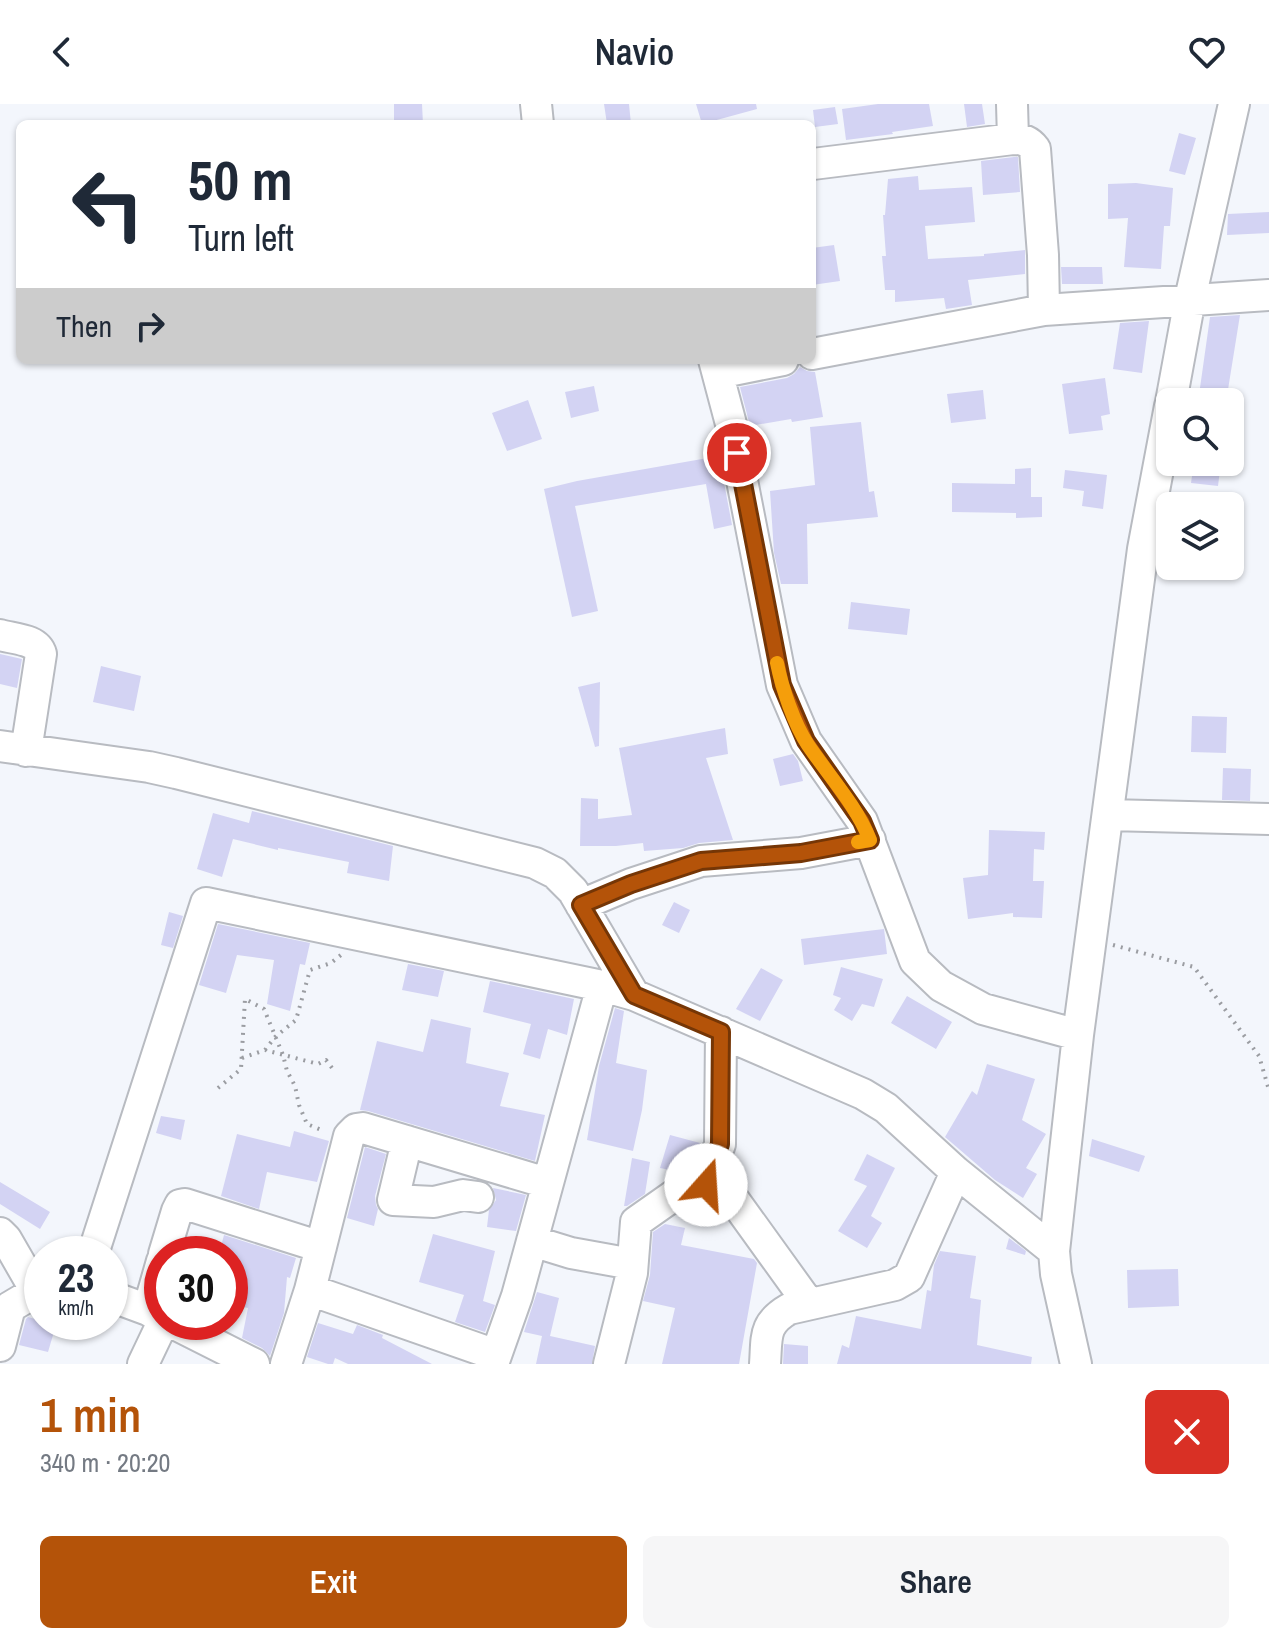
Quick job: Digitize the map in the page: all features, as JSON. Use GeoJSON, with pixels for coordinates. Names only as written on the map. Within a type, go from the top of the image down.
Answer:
{"type":"FeatureCollection","features":[{"type":"Feature","properties":{"kind":"street"},"geometry":{"type":"LineString","coordinates":[[1012,104],[1013,139]]}},
{"type":"Feature","properties":{"kind":"street"},"geometry":{"type":"LineString","coordinates":[[1173,388],[1234,104]]}},
{"type":"Feature","properties":{"kind":"street"},"geometry":{"type":"LineString","coordinates":[[816,164],[1013,139],[1030,143],[1035,149],[1044,310]]}},
{"type":"Feature","properties":{"kind":"street"},"geometry":{"type":"LineString","coordinates":[[816,353],[1044,310],[1269,295]]}},
{"type":"Feature","properties":{"kind":"street"},"geometry":{"type":"LineString","coordinates":[[738,364],[716,366],[731,424],[782,685],[806,741],[862,821],[915,961],[941,986],[983,1009],[1078,1035]]}},
{"type":"Feature","properties":{"kind":"street"},"geometry":{"type":"LineString","coordinates":[[1076,1364],[1056,1274],[1054,1251],[1078,1035],[1143,549],[1157,476]]}},
{"type":"Feature","properties":{"kind":"street"},"geometry":{"type":"LineString","coordinates":[[0,635],[35,644],[41,654],[13,748],[149,767],[535,863],[555,873],[573,891],[634,995]]}},
{"type":"Feature","properties":{"kind":"street"},"geometry":{"type":"LineString","coordinates":[[1108,815],[1269,819]]}},
{"type":"Feature","properties":{"kind":"street"},"geometry":{"type":"LineString","coordinates":[[581,905],[631,884],[701,861],[801,853],[870,840]]}},
{"type":"Feature","properties":{"kind":"street"},"geometry":{"type":"LineString","coordinates":[[99,1236],[206,903],[634,995],[863,1094],[886,1108],[956,1172],[1054,1251]]}},
{"type":"Feature","properties":{"kind":"street"},"geometry":{"type":"LineString","coordinates":[[310,1290],[494,1359],[517,1296],[602,986]]}},
{"type":"Feature","properties":{"kind":"street"},"geometry":{"type":"LineString","coordinates":[[609,1364],[632,1273],[636,1222],[673,1196],[706,1185],[720,1144],[721,1032]]}},
{"type":"Feature","properties":{"kind":"street"},"geometry":{"type":"LineString","coordinates":[[286,1364],[310,1290],[349,1136],[356,1129],[363,1128],[547,1183]]}},
{"type":"Feature","properties":{"kind":"street"},"geometry":{"type":"LineString","coordinates":[[407,1141],[393,1200],[434,1202],[463,1195],[478,1197]]}},
{"type":"Feature","properties":{"kind":"street"},"geometry":{"type":"LineString","coordinates":[[711,1168],[809,1304]]}},
{"type":"Feature","properties":{"kind":"street"},"geometry":{"type":"LineString","coordinates":[[765,1364],[767,1331],[775,1317],[789,1309],[895,1285],[909,1277],[956,1172]]}},
{"type":"Feature","properties":{"kind":"street"},"geometry":{"type":"LineString","coordinates":[[169,1236],[177,1211],[180,1205],[185,1204],[321,1247]]}},
{"type":"Feature","properties":{"kind":"street"},"geometry":{"type":"LineString","coordinates":[[0,1233],[24,1267]]}},
{"type":"Feature","properties":{"kind":"street"},"geometry":{"type":"LineString","coordinates":[[532,1241],[571,1253],[632,1264]]}},
{"type":"Feature","properties":{"kind":"street"},"geometry":{"type":"LineString","coordinates":[[0,1346],[10,1307],[24,1299]]}},
{"type":"Feature","properties":{"kind":"street"},"geometry":{"type":"LineString","coordinates":[[143,1364],[152,1340]]}},
{"type":"Feature","properties":{"kind":"street"},"geometry":{"type":"LineString","coordinates":[[205,1340],[253,1364]]}},
{"type":"Feature","properties":{"kind":"path"},"geometry":{"type":"LineString","coordinates":[[242,1058],[265,1050],[296,1020],[310,970],[331,963],[364,936]]}},
{"type":"Feature","properties":{"kind":"path"},"geometry":{"type":"LineString","coordinates":[[1091,939],[1194,967],[1259,1056],[1269,1090]]}},
{"type":"Feature","properties":{"kind":"path"},"geometry":{"type":"LineString","coordinates":[[218,1088],[241,1069],[245,999],[264,1009],[307,1124],[348,1142]]}},
{"type":"Feature","properties":{"kind":"path"},"geometry":{"type":"LineString","coordinates":[[265,1050],[318,1064],[326,1060],[335,1072]]}},
{"type":"Feature","properties":{"kind":"building"},"geometry":{"type":"Polygon","coordinates":[[[394,104],[422,104],[423,120],[394,120],[394,104]]]}},
{"type":"Feature","properties":{"kind":"building"},"geometry":{"type":"Polygon","coordinates":[[[604,104],[629,104],[631,120],[606,120],[604,104]]]}},
{"type":"Feature","properties":{"kind":"building"},"geometry":{"type":"Polygon","coordinates":[[[696,104],[756,104],[757,109],[717,120],[701,120],[696,104]]]}},
{"type":"Feature","properties":{"kind":"building"},"geometry":{"type":"Polygon","coordinates":[[[878,104],[929,104],[933,126],[846,140],[842,109],[878,104]]]}},
{"type":"Feature","properties":{"kind":"building"},"geometry":{"type":"Polygon","coordinates":[[[964,104],[982,104],[985,124],[967,127],[964,104]]]}},
{"type":"Feature","properties":{"kind":"building"},"geometry":{"type":"Polygon","coordinates":[[[835,107],[838,124],[816,127],[813,110],[835,107]]]}},
{"type":"Feature","properties":{"kind":"building"},"geometry":{"type":"Polygon","coordinates":[[[1179,133],[1196,138],[1185,175],[1169,171],[1179,133]]]}},
{"type":"Feature","properties":{"kind":"building"},"geometry":{"type":"Polygon","coordinates":[[[1018,157],[1020,192],[983,195],[981,161],[1018,157]]]}},
{"type":"Feature","properties":{"kind":"building"},"geometry":{"type":"Polygon","coordinates":[[[918,176],[919,190],[972,187],[975,222],[925,226],[928,259],[1025,250],[1025,274],[968,280],[972,305],[946,309],[944,298],[895,302],[895,290],[885,290],[882,256],[886,256],[883,215],[888,179],[918,176]]]}},
{"type":"Feature","properties":{"kind":"building"},"geometry":{"type":"Polygon","coordinates":[[[1136,183],[1173,188],[1170,226],[1164,226],[1161,269],[1124,267],[1128,218],[1108,219],[1108,184],[1136,183]]]}},
{"type":"Feature","properties":{"kind":"building"},"geometry":{"type":"Polygon","coordinates":[[[1269,212],[1269,233],[1227,235],[1228,214],[1269,212]]]}},
{"type":"Feature","properties":{"kind":"building"},"geometry":{"type":"Polygon","coordinates":[[[834,245],[840,281],[816,284],[816,247],[834,245]]]}},
{"type":"Feature","properties":{"kind":"building"},"geometry":{"type":"Polygon","coordinates":[[[1061,267],[1102,267],[1103,284],[1062,284],[1061,267]]]}},
{"type":"Feature","properties":{"kind":"building"},"geometry":{"type":"Polygon","coordinates":[[[1240,315],[1228,388],[1200,388],[1210,317],[1240,315]]]}},
{"type":"Feature","properties":{"kind":"building"},"geometry":{"type":"Polygon","coordinates":[[[1149,321],[1142,373],[1113,369],[1120,323],[1149,321]]]}},
{"type":"Feature","properties":{"kind":"building"},"geometry":{"type":"Polygon","coordinates":[[[800,367],[815,372],[823,417],[750,426],[740,387],[787,378],[800,367]]]}},
{"type":"Feature","properties":{"kind":"building"},"geometry":{"type":"Polygon","coordinates":[[[1105,378],[1110,414],[1101,416],[1103,430],[1069,434],[1062,384],[1105,378]]]}},
{"type":"Feature","properties":{"kind":"building"},"geometry":{"type":"Polygon","coordinates":[[[594,386],[599,411],[571,418],[565,392],[594,386]]]}},
{"type":"Feature","properties":{"kind":"building"},"geometry":{"type":"Polygon","coordinates":[[[983,390],[986,419],[951,423],[947,394],[983,390]]]}},
{"type":"Feature","properties":{"kind":"building"},"geometry":{"type":"Polygon","coordinates":[[[528,400],[542,439],[507,451],[492,413],[528,400]]]}},
{"type":"Feature","properties":{"kind":"building"},"geometry":{"type":"Polygon","coordinates":[[[861,422],[869,492],[874,491],[878,517],[807,524],[808,584],[781,584],[774,553],[770,491],[815,485],[810,427],[861,422]]]}},
{"type":"Feature","properties":{"kind":"building"},"geometry":{"type":"Polygon","coordinates":[[[719,456],[732,525],[714,529],[706,484],[575,506],[598,611],[572,617],[544,489],[719,456]]]}},
{"type":"Feature","properties":{"kind":"building"},"geometry":{"type":"Polygon","coordinates":[[[1031,468],[1031,497],[1042,497],[1042,517],[1016,518],[1016,513],[952,512],[952,483],[1015,484],[1015,469],[1031,468]]]}},
{"type":"Feature","properties":{"kind":"building"},"geometry":{"type":"Polygon","coordinates":[[[1065,470],[1107,475],[1103,509],[1082,506],[1084,491],[1063,488],[1065,470]]]}},
{"type":"Feature","properties":{"kind":"building"},"geometry":{"type":"Polygon","coordinates":[[[1192,476],[1219,476],[1218,486],[1191,483],[1192,476]]]}},
{"type":"Feature","properties":{"kind":"building"},"geometry":{"type":"Polygon","coordinates":[[[851,602],[910,609],[907,635],[848,629],[851,602]]]}},
{"type":"Feature","properties":{"kind":"building"},"geometry":{"type":"Polygon","coordinates":[[[0,654],[22,659],[17,688],[0,684],[0,654]]]}},
{"type":"Feature","properties":{"kind":"building"},"geometry":{"type":"Polygon","coordinates":[[[101,666],[141,676],[134,711],[93,702],[101,666]]]}},
{"type":"Feature","properties":{"kind":"building"},"geometry":{"type":"Polygon","coordinates":[[[600,682],[599,746],[595,747],[578,687],[600,682]]]}},
{"type":"Feature","properties":{"kind":"building"},"geometry":{"type":"Polygon","coordinates":[[[1192,716],[1227,717],[1226,753],[1191,752],[1192,716]]]}},
{"type":"Feature","properties":{"kind":"building"},"geometry":{"type":"Polygon","coordinates":[[[725,728],[728,754],[706,758],[733,840],[644,851],[643,843],[580,846],[581,798],[598,799],[598,819],[632,815],[619,748],[725,728]]]}},
{"type":"Feature","properties":{"kind":"building"},"geometry":{"type":"Polygon","coordinates":[[[793,754],[803,781],[780,786],[773,759],[793,754]]]}},
{"type":"Feature","properties":{"kind":"building"},"geometry":{"type":"Polygon","coordinates":[[[1223,768],[1251,769],[1250,801],[1222,800],[1223,768]]]}},
{"type":"Feature","properties":{"kind":"building"},"geometry":{"type":"Polygon","coordinates":[[[252,811],[393,846],[389,881],[347,873],[349,862],[233,839],[222,877],[197,869],[213,813],[249,823],[252,811]]]}},
{"type":"Feature","properties":{"kind":"building"},"geometry":{"type":"Polygon","coordinates":[[[989,830],[1045,832],[1044,850],[1034,849],[1033,881],[1044,881],[1042,918],[1013,917],[1013,913],[968,919],[963,878],[988,875],[989,830]]]}},
{"type":"Feature","properties":{"kind":"building"},"geometry":{"type":"Polygon","coordinates":[[[674,902],[690,910],[679,933],[662,925],[674,902]]]}},
{"type":"Feature","properties":{"kind":"building"},"geometry":{"type":"Polygon","coordinates":[[[169,912],[183,916],[173,948],[161,945],[169,912]]]}},
{"type":"Feature","properties":{"kind":"building"},"geometry":{"type":"Polygon","coordinates":[[[218,924],[310,943],[305,965],[300,964],[290,1011],[267,1004],[274,960],[237,955],[226,993],[199,985],[218,924]]]}},
{"type":"Feature","properties":{"kind":"building"},"geometry":{"type":"Polygon","coordinates":[[[884,929],[887,954],[804,965],[801,939],[884,929]]]}},
{"type":"Feature","properties":{"kind":"building"},"geometry":{"type":"Polygon","coordinates":[[[408,964],[444,971],[438,997],[402,990],[408,964]]]}},
{"type":"Feature","properties":{"kind":"building"},"geometry":{"type":"Polygon","coordinates":[[[841,967],[883,979],[874,1007],[862,1004],[852,1021],[834,1010],[841,998],[833,995],[841,967]]]}},
{"type":"Feature","properties":{"kind":"building"},"geometry":{"type":"Polygon","coordinates":[[[761,968],[783,980],[760,1021],[736,1009],[761,968]]]}},
{"type":"Feature","properties":{"kind":"building"},"geometry":{"type":"Polygon","coordinates":[[[490,981],[574,999],[567,1035],[548,1029],[540,1059],[523,1054],[531,1024],[483,1012],[490,981]]]}},
{"type":"Feature","properties":{"kind":"building"},"geometry":{"type":"Polygon","coordinates":[[[907,996],[952,1022],[936,1049],[891,1023],[907,996]]]}},
{"type":"Feature","properties":{"kind":"building"},"geometry":{"type":"Polygon","coordinates":[[[615,1008],[624,1011],[616,1063],[647,1070],[633,1151],[587,1140],[599,1066],[615,1008]]]}},
{"type":"Feature","properties":{"kind":"building"},"geometry":{"type":"Polygon","coordinates":[[[431,1019],[471,1028],[466,1063],[509,1073],[500,1106],[545,1115],[535,1161],[360,1110],[377,1041],[423,1052],[431,1019]]]}},
{"type":"Feature","properties":{"kind":"building"},"geometry":{"type":"Polygon","coordinates":[[[987,1064],[1035,1079],[1022,1120],[1046,1134],[1026,1168],[1037,1174],[1023,1198],[995,1180],[945,1137],[972,1091],[977,1095],[987,1064]]]}},
{"type":"Feature","properties":{"kind":"building"},"geometry":{"type":"Polygon","coordinates":[[[161,1116],[185,1120],[181,1140],[156,1133],[161,1116]]]}},
{"type":"Feature","properties":{"kind":"building"},"geometry":{"type":"Polygon","coordinates":[[[294,1131],[329,1141],[317,1182],[267,1172],[259,1209],[221,1196],[237,1134],[290,1147],[294,1131]]]}},
{"type":"Feature","properties":{"kind":"building"},"geometry":{"type":"Polygon","coordinates":[[[670,1135],[700,1143],[692,1171],[685,1173],[660,1168],[670,1135]]]}},
{"type":"Feature","properties":{"kind":"building"},"geometry":{"type":"Polygon","coordinates":[[[1092,1139],[1145,1156],[1139,1172],[1089,1156],[1092,1139]]]}},
{"type":"Feature","properties":{"kind":"building"},"geometry":{"type":"Polygon","coordinates":[[[365,1147],[386,1154],[375,1196],[378,1209],[374,1226],[347,1218],[365,1147]]]}},
{"type":"Feature","properties":{"kind":"building"},"geometry":{"type":"Polygon","coordinates":[[[867,1154],[895,1168],[871,1216],[882,1223],[867,1248],[838,1231],[867,1186],[854,1180],[867,1154]]]}},
{"type":"Feature","properties":{"kind":"building"},"geometry":{"type":"Polygon","coordinates":[[[632,1158],[650,1162],[645,1194],[624,1206],[632,1158]]]}},
{"type":"Feature","properties":{"kind":"building"},"geometry":{"type":"Polygon","coordinates":[[[0,1182],[50,1212],[40,1229],[0,1204],[0,1182]]]}},
{"type":"Feature","properties":{"kind":"building"},"geometry":{"type":"Polygon","coordinates":[[[493,1188],[526,1195],[516,1231],[487,1227],[489,1210],[496,1200],[493,1188]]]}},
{"type":"Feature","properties":{"kind":"building"},"geometry":{"type":"Polygon","coordinates":[[[665,1224],[685,1228],[681,1245],[754,1259],[757,1263],[739,1364],[662,1364],[675,1308],[643,1301],[650,1275],[653,1232],[665,1224]]]}},
{"type":"Feature","properties":{"kind":"building"},"geometry":{"type":"Polygon","coordinates":[[[433,1234],[495,1251],[483,1301],[495,1305],[485,1332],[455,1322],[464,1295],[419,1282],[433,1234]]]}},
{"type":"Feature","properties":{"kind":"building"},"geometry":{"type":"Polygon","coordinates":[[[1009,1238],[1026,1251],[1025,1255],[1006,1249],[1009,1238]]]}},
{"type":"Feature","properties":{"kind":"building"},"geometry":{"type":"Polygon","coordinates":[[[248,1243],[296,1258],[290,1278],[287,1277],[284,1313],[270,1356],[246,1340],[248,1243]]]}},
{"type":"Feature","properties":{"kind":"building"},"geometry":{"type":"Polygon","coordinates":[[[940,1251],[976,1256],[970,1298],[981,1300],[977,1345],[1032,1357],[1031,1364],[837,1364],[842,1345],[849,1348],[856,1316],[921,1329],[927,1290],[931,1291],[934,1265],[940,1251]]]}},
{"type":"Feature","properties":{"kind":"building"},"geometry":{"type":"Polygon","coordinates":[[[1178,1269],[1179,1306],[1128,1308],[1127,1270],[1178,1269]]]}},
{"type":"Feature","properties":{"kind":"building"},"geometry":{"type":"Polygon","coordinates":[[[537,1292],[559,1298],[550,1336],[595,1346],[592,1364],[536,1364],[542,1336],[524,1332],[537,1292]]]}},
{"type":"Feature","properties":{"kind":"building"},"geometry":{"type":"Polygon","coordinates":[[[318,1323],[353,1334],[357,1325],[383,1335],[382,1338],[432,1364],[348,1364],[335,1358],[333,1364],[328,1364],[307,1357],[318,1323]]]}},
{"type":"Feature","properties":{"kind":"building"},"geometry":{"type":"Polygon","coordinates":[[[24,1326],[24,1340],[52,1340],[48,1352],[19,1345],[24,1326]]]}},
{"type":"Feature","properties":{"kind":"building"},"geometry":{"type":"Polygon","coordinates":[[[784,1344],[808,1346],[808,1364],[783,1364],[784,1344]]]}},
{"type":"Feature","properties":{"kind":"slow traffic"},"geometry":{"type":"LineString","coordinates":[[777,663],[782,685],[806,741],[862,821],[870,840],[858,842]]}},
{"type":"Feature","properties":{"kind":"route"},"geometry":{"type":"LineString","coordinates":[[706,1185],[720,1144],[721,1032],[634,995],[581,905],[631,884],[701,861],[801,853],[870,840],[862,821],[806,741],[782,685],[737,453]]}}]}
